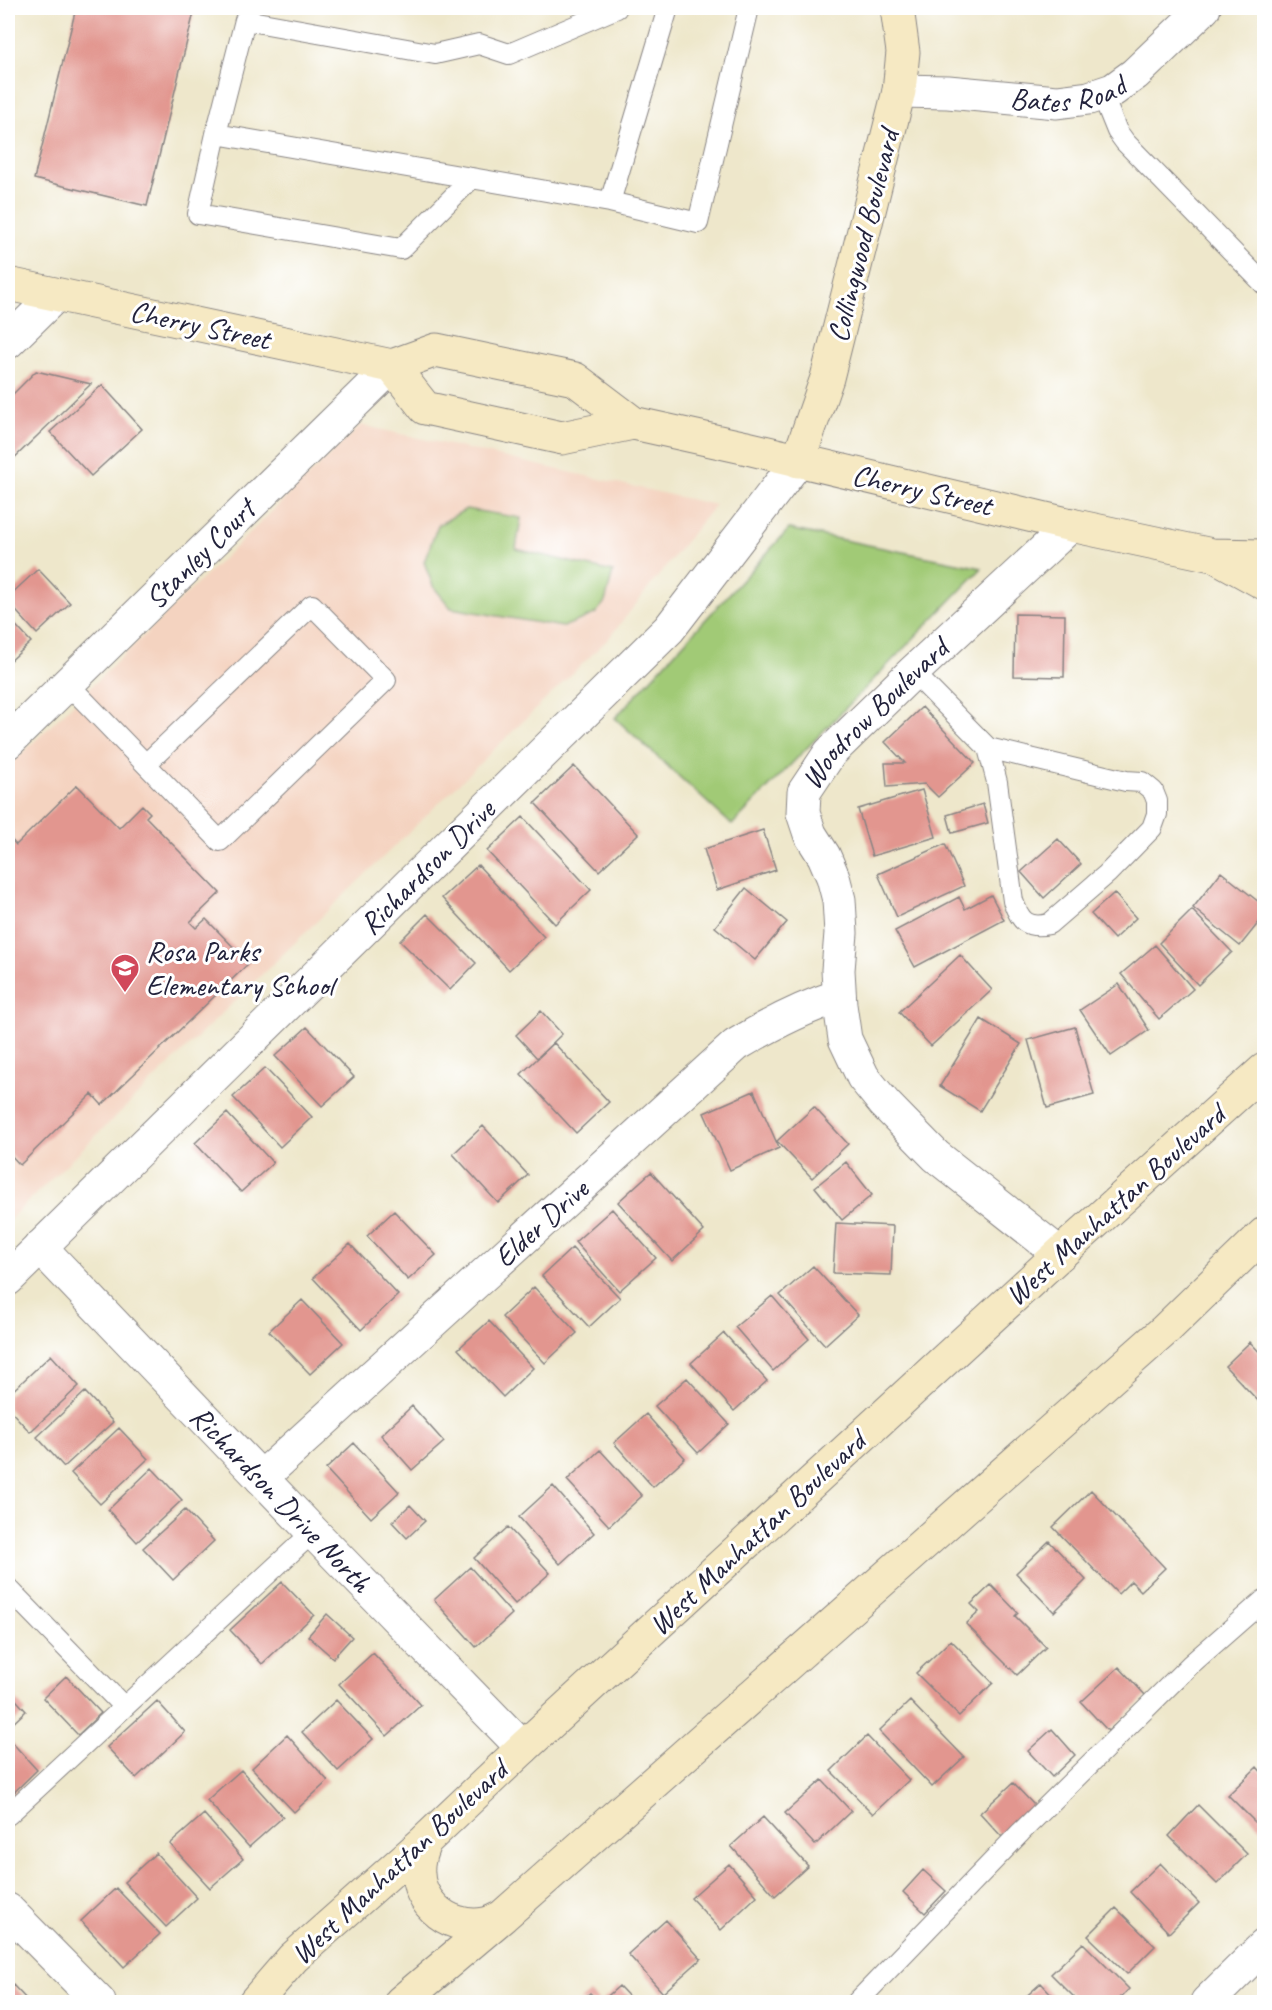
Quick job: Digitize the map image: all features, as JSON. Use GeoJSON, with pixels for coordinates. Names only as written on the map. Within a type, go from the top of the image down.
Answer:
{"type":"FeatureCollection","features":[{"type":"Feature","properties":{"kind":"main road","name":"Collingwood Boulevard"},"geometry":{"type":"LineString","coordinates":[[798,461],[827,378],[899,91],[903,52],[897,8]]}},
{"type":"Feature","properties":{"kind":"main road","name":"Cherry Street"},"geometry":{"type":"LineString","coordinates":[[8,284],[392,366],[436,350],[575,379],[633,423],[1071,525],[1212,555],[1264,556]]}},
{"type":"Feature","properties":{"kind":"main road","name":"Cherry Street"},"geometry":{"type":"LineString","coordinates":[[392,366],[425,408],[562,438],[633,423]]}},
{"type":"Feature","properties":{"kind":"main road","name":"Cherry Street"},"geometry":{"type":"LineString","coordinates":[[1212,555],[1264,583]]}},
{"type":"Feature","properties":{"kind":"main road","name":"West Manhattan Boulevard"},"geometry":{"type":"LineString","coordinates":[[255,2002],[293,1958],[425,1841],[1060,1254],[1264,1070]]}},
{"type":"Feature","properties":{"kind":"main road"},"geometry":{"type":"LineString","coordinates":[[401,2002],[503,1916],[1165,1330],[1264,1234]]}},
{"type":"Feature","properties":{"kind":"main road"},"geometry":{"type":"LineString","coordinates":[[425,1841],[419,1858],[418,1877],[423,1895],[434,1910],[449,1920],[468,1925],[486,1924],[503,1916]]}},
{"type":"Feature","properties":{"kind":"street","name":"Bates Road"},"geometry":{"type":"LineString","coordinates":[[899,91],[948,92],[1057,102],[1089,98],[1113,90],[1135,74],[1204,8]]}},
{"type":"Feature","properties":{"kind":"street"},"geometry":{"type":"LineString","coordinates":[[8,342],[56,295]]}},
{"type":"Feature","properties":{"kind":"street","name":"Stanley Court"},"geometry":{"type":"LineString","coordinates":[[8,742],[392,366]]}},
{"type":"Feature","properties":{"kind":"street","name":"Richardson Drive"},"geometry":{"type":"LineString","coordinates":[[8,1280],[669,629],[798,461]]}},
{"type":"Feature","properties":{"kind":"street","name":"Woodrow Boulevard"},"geometry":{"type":"LineString","coordinates":[[1060,1254],[936,1156],[885,1104],[863,1077],[845,1040],[839,996],[838,970],[841,933],[839,900],[833,877],[824,856],[810,834],[803,813],[804,792],[830,753],[1071,525]]}},
{"type":"Feature","properties":{"kind":"street","name":"Elder Drive"},"geometry":{"type":"LineString","coordinates":[[261,1478],[736,1045],[775,1021],[811,1005],[839,996]]}},
{"type":"Feature","properties":{"kind":"street","name":"Richardson Drive North"},"geometry":{"type":"LineString","coordinates":[[40,1247],[523,1748]]}},
{"type":"Feature","properties":{"kind":"street"},"geometry":{"type":"LineString","coordinates":[[8,1910],[99,2002]]}},
{"type":"Feature","properties":{"kind":"street"},"geometry":{"type":"LineString","coordinates":[[1208,2002],[1264,1946]]}},
{"type":"Feature","properties":{"kind":"lane"},"geometry":{"type":"LineString","coordinates":[[472,178],[401,249],[198,214],[245,20],[435,54],[479,44],[509,54],[617,8]]}},
{"type":"Feature","properties":{"kind":"lane"},"geometry":{"type":"LineString","coordinates":[[610,202],[668,8]]}},
{"type":"Feature","properties":{"kind":"lane"},"geometry":{"type":"LineString","coordinates":[[216,134],[610,202],[698,223],[749,8]]}},
{"type":"Feature","properties":{"kind":"lane"},"geometry":{"type":"LineString","coordinates":[[1102,94],[1117,131],[1125,142],[1264,284]]}},
{"type":"Feature","properties":{"kind":"lane"},"geometry":{"type":"LineString","coordinates":[[68,684],[220,841],[386,680],[312,605],[146,764]]}},
{"type":"Feature","properties":{"kind":"lane"},"geometry":{"type":"LineString","coordinates":[[913,672],[988,748],[997,782],[1013,901],[1018,914],[1027,924],[1037,927],[1049,924],[1107,874],[1152,828],[1157,814],[1157,801],[1153,791],[1142,782],[1126,781],[988,748]]}},
{"type":"Feature","properties":{"kind":"lane"},"geometry":{"type":"LineString","coordinates":[[8,1815],[313,1532]]}},
{"type":"Feature","properties":{"kind":"lane"},"geometry":{"type":"LineString","coordinates":[[8,1588],[124,1707]]}},
{"type":"Feature","properties":{"kind":"lane"},"geometry":{"type":"LineString","coordinates":[[857,2002],[1021,1832],[1190,1665],[1264,1600]]}},
{"type":"Feature","properties":{"kind":"shaded area","name":"Rosa Parks Elementary School"},"geometry":{"type":"Polygon","coordinates":[[[361,425],[715,505],[608,639],[8,1221],[8,767],[361,425]]]}},
{"type":"Feature","properties":{"kind":"green space"},"geometry":{"type":"Polygon","coordinates":[[[466,509],[521,518],[516,549],[613,572],[605,602],[595,614],[563,627],[451,608],[433,586],[424,562],[438,525],[466,509]]]}},
{"type":"Feature","properties":{"kind":"green space"},"geometry":{"type":"Polygon","coordinates":[[[789,529],[982,568],[732,825],[615,718],[789,529]]]}},
{"type":"Feature","properties":{"kind":"building"},"geometry":{"type":"Polygon","coordinates":[[[76,8],[195,8],[147,206],[34,179],[76,8]]]}},
{"type":"Feature","properties":{"kind":"building"},"geometry":{"type":"Polygon","coordinates":[[[36,371],[91,384],[8,464],[8,399],[36,371]]]}},
{"type":"Feature","properties":{"kind":"building"},"geometry":{"type":"Polygon","coordinates":[[[102,385],[142,429],[91,476],[50,432],[102,385]]]}},
{"type":"Feature","properties":{"kind":"building"},"geometry":{"type":"Polygon","coordinates":[[[38,569],[70,603],[37,634],[8,602],[8,597],[38,569]]]}},
{"type":"Feature","properties":{"kind":"building"},"geometry":{"type":"Polygon","coordinates":[[[1015,614],[1065,615],[1064,677],[1014,676],[1015,614]]]}},
{"type":"Feature","properties":{"kind":"building"},"geometry":{"type":"Polygon","coordinates":[[[8,617],[31,642],[8,663],[8,617]]]}},
{"type":"Feature","properties":{"kind":"building"},"geometry":{"type":"Polygon","coordinates":[[[922,707],[975,763],[938,797],[925,784],[887,787],[885,763],[905,763],[885,742],[922,707]]]}},
{"type":"Feature","properties":{"kind":"building"},"geometry":{"type":"Polygon","coordinates":[[[574,766],[638,834],[599,871],[535,803],[574,766]]]}},
{"type":"Feature","properties":{"kind":"building"},"geometry":{"type":"Polygon","coordinates":[[[77,785],[119,828],[142,805],[150,813],[146,817],[220,893],[190,922],[196,928],[206,919],[249,963],[102,1105],[92,1094],[20,1165],[8,1152],[8,836],[16,845],[77,785]]]}},
{"type":"Feature","properties":{"kind":"building"},"geometry":{"type":"Polygon","coordinates":[[[922,790],[936,837],[872,856],[858,809],[922,790]]]}},
{"type":"Feature","properties":{"kind":"building"},"geometry":{"type":"Polygon","coordinates":[[[983,804],[988,823],[952,833],[947,815],[983,804]]]}},
{"type":"Feature","properties":{"kind":"building"},"geometry":{"type":"Polygon","coordinates":[[[523,817],[591,890],[555,924],[487,851],[523,817]]]}},
{"type":"Feature","properties":{"kind":"building"},"geometry":{"type":"Polygon","coordinates":[[[763,830],[776,870],[717,890],[704,849],[763,830]]]}},
{"type":"Feature","properties":{"kind":"building"},"geometry":{"type":"Polygon","coordinates":[[[1058,839],[1081,864],[1044,898],[1021,872],[1058,839]]]}},
{"type":"Feature","properties":{"kind":"building"},"geometry":{"type":"Polygon","coordinates":[[[945,844],[964,886],[897,917],[878,874],[945,844]]]}},
{"type":"Feature","properties":{"kind":"building"},"geometry":{"type":"Polygon","coordinates":[[[478,865],[544,937],[509,970],[442,898],[478,865]]]}},
{"type":"Feature","properties":{"kind":"building"},"geometry":{"type":"Polygon","coordinates":[[[1221,872],[1264,906],[1264,916],[1240,946],[1193,908],[1221,872]]]}},
{"type":"Feature","properties":{"kind":"building"},"geometry":{"type":"Polygon","coordinates":[[[746,888],[787,922],[755,960],[715,927],[746,888]]]}},
{"type":"Feature","properties":{"kind":"building"},"geometry":{"type":"Polygon","coordinates":[[[1114,893],[1136,918],[1114,939],[1091,914],[1114,893]]]}},
{"type":"Feature","properties":{"kind":"building"},"geometry":{"type":"Polygon","coordinates":[[[991,895],[1004,920],[915,967],[895,931],[959,897],[965,909],[991,895]]]}},
{"type":"Feature","properties":{"kind":"building"},"geometry":{"type":"Polygon","coordinates":[[[1192,910],[1232,952],[1198,985],[1159,943],[1192,910]]]}},
{"type":"Feature","properties":{"kind":"building"},"geometry":{"type":"Polygon","coordinates":[[[427,914],[476,963],[450,990],[400,941],[427,914]]]}},
{"type":"Feature","properties":{"kind":"building"},"geometry":{"type":"Polygon","coordinates":[[[1155,945],[1193,989],[1159,1019],[1121,974],[1155,945]]]}},
{"type":"Feature","properties":{"kind":"building"},"geometry":{"type":"Polygon","coordinates":[[[960,955],[992,990],[931,1046],[899,1012],[960,955]]]}},
{"type":"Feature","properties":{"kind":"building"},"geometry":{"type":"Polygon","coordinates":[[[1119,984],[1149,1030],[1111,1056],[1080,1010],[1119,984]]]}},
{"type":"Feature","properties":{"kind":"building"},"geometry":{"type":"Polygon","coordinates":[[[541,1011],[562,1034],[537,1058],[516,1035],[541,1011]]]}},
{"type":"Feature","properties":{"kind":"building"},"geometry":{"type":"Polygon","coordinates":[[[981,1019],[1021,1044],[980,1111],[940,1086],[981,1019]]]}},
{"type":"Feature","properties":{"kind":"building"},"geometry":{"type":"Polygon","coordinates":[[[307,1027],[354,1077],[322,1106],[275,1056],[307,1027]]]}},
{"type":"Feature","properties":{"kind":"building"},"geometry":{"type":"Polygon","coordinates":[[[1075,1027],[1094,1095],[1047,1108],[1028,1040],[1075,1027]]]}},
{"type":"Feature","properties":{"kind":"building"},"geometry":{"type":"Polygon","coordinates":[[[554,1043],[609,1102],[576,1133],[521,1074],[554,1043]]]}},
{"type":"Feature","properties":{"kind":"building"},"geometry":{"type":"Polygon","coordinates":[[[265,1068],[312,1117],[280,1147],[233,1097],[265,1068]]]}},
{"type":"Feature","properties":{"kind":"building"},"geometry":{"type":"Polygon","coordinates":[[[754,1091],[779,1148],[730,1170],[704,1113],[754,1091]]]}},
{"type":"Feature","properties":{"kind":"building"},"geometry":{"type":"Polygon","coordinates":[[[814,1107],[848,1144],[812,1178],[777,1141],[814,1107]]]}},
{"type":"Feature","properties":{"kind":"building"},"geometry":{"type":"Polygon","coordinates":[[[227,1113],[273,1163],[241,1192],[195,1143],[227,1113]]]}},
{"type":"Feature","properties":{"kind":"building"},"geometry":{"type":"Polygon","coordinates":[[[483,1126],[528,1175],[498,1203],[453,1154],[483,1126]]]}},
{"type":"Feature","properties":{"kind":"building"},"geometry":{"type":"Polygon","coordinates":[[[846,1162],[872,1195],[842,1220],[815,1187],[846,1162]]]}},
{"type":"Feature","properties":{"kind":"building"},"geometry":{"type":"Polygon","coordinates":[[[651,1172],[704,1231],[672,1261],[618,1202],[651,1172]]]}},
{"type":"Feature","properties":{"kind":"building"},"geometry":{"type":"Polygon","coordinates":[[[612,1209],[656,1258],[619,1291],[575,1242],[612,1209]]]}},
{"type":"Feature","properties":{"kind":"building"},"geometry":{"type":"Polygon","coordinates":[[[394,1211],[436,1255],[408,1280],[367,1236],[394,1211]]]}},
{"type":"Feature","properties":{"kind":"building"},"geometry":{"type":"Polygon","coordinates":[[[836,1223],[893,1226],[891,1275],[833,1273],[836,1223]]]}},
{"type":"Feature","properties":{"kind":"building"},"geometry":{"type":"Polygon","coordinates":[[[350,1244],[398,1295],[361,1330],[313,1278],[350,1244]]]}},
{"type":"Feature","properties":{"kind":"building"},"geometry":{"type":"Polygon","coordinates":[[[572,1248],[620,1298],[589,1327],[542,1276],[572,1248]]]}},
{"type":"Feature","properties":{"kind":"building"},"geometry":{"type":"Polygon","coordinates":[[[813,1266],[858,1315],[825,1345],[780,1295],[813,1266]]]}},
{"type":"Feature","properties":{"kind":"building"},"geometry":{"type":"Polygon","coordinates":[[[534,1287],[577,1333],[545,1363],[502,1317],[534,1287]]]}},
{"type":"Feature","properties":{"kind":"building"},"geometry":{"type":"Polygon","coordinates":[[[772,1296],[809,1339],[773,1371],[735,1327],[772,1296]]]}},
{"type":"Feature","properties":{"kind":"building"},"geometry":{"type":"Polygon","coordinates":[[[302,1300],[343,1343],[310,1374],[269,1331],[302,1300]]]}},
{"type":"Feature","properties":{"kind":"building"},"geometry":{"type":"Polygon","coordinates":[[[489,1321],[533,1368],[503,1397],[458,1349],[489,1321]]]}},
{"type":"Feature","properties":{"kind":"building"},"geometry":{"type":"Polygon","coordinates":[[[724,1333],[767,1381],[734,1411],[691,1363],[724,1333]]]}},
{"type":"Feature","properties":{"kind":"building"},"geometry":{"type":"Polygon","coordinates":[[[1250,1342],[1264,1357],[1264,1407],[1225,1366],[1250,1342]]]}},
{"type":"Feature","properties":{"kind":"building"},"geometry":{"type":"Polygon","coordinates":[[[51,1355],[79,1386],[30,1432],[8,1408],[8,1395],[51,1355]]]}},
{"type":"Feature","properties":{"kind":"building"},"geometry":{"type":"Polygon","coordinates":[[[687,1378],[729,1424],[698,1453],[655,1406],[687,1378]]]}},
{"type":"Feature","properties":{"kind":"building"},"geometry":{"type":"Polygon","coordinates":[[[85,1392],[113,1422],[64,1467],[37,1437],[85,1392]]]}},
{"type":"Feature","properties":{"kind":"building"},"geometry":{"type":"Polygon","coordinates":[[[412,1406],[444,1442],[412,1470],[381,1435],[412,1406]]]}},
{"type":"Feature","properties":{"kind":"building"},"geometry":{"type":"Polygon","coordinates":[[[646,1414],[685,1458],[653,1487],[614,1443],[646,1414]]]}},
{"type":"Feature","properties":{"kind":"building"},"geometry":{"type":"Polygon","coordinates":[[[119,1428],[148,1459],[100,1504],[71,1473],[119,1428]]]}},
{"type":"Feature","properties":{"kind":"building"},"geometry":{"type":"Polygon","coordinates":[[[354,1443],[399,1492],[371,1518],[326,1469],[354,1443]]]}},
{"type":"Feature","properties":{"kind":"building"},"geometry":{"type":"Polygon","coordinates":[[[600,1450],[642,1496],[609,1526],[567,1480],[600,1450]]]}},
{"type":"Feature","properties":{"kind":"building"},"geometry":{"type":"Polygon","coordinates":[[[152,1468],[182,1500],[137,1542],[108,1510],[152,1468]]]}},
{"type":"Feature","properties":{"kind":"building"},"geometry":{"type":"Polygon","coordinates":[[[553,1486],[594,1533],[560,1564],[519,1517],[553,1486]]]}},
{"type":"Feature","properties":{"kind":"building"},"geometry":{"type":"Polygon","coordinates":[[[1091,1490],[1165,1568],[1141,1591],[1131,1581],[1118,1594],[1053,1527],[1091,1490]]]}},
{"type":"Feature","properties":{"kind":"building"},"geometry":{"type":"Polygon","coordinates":[[[410,1505],[425,1521],[407,1538],[392,1522],[410,1505]]]}},
{"type":"Feature","properties":{"kind":"building"},"geometry":{"type":"Polygon","coordinates":[[[185,1510],[214,1541],[173,1580],[143,1548],[185,1510]]]}},
{"type":"Feature","properties":{"kind":"building"},"geometry":{"type":"Polygon","coordinates":[[[508,1527],[550,1573],[515,1604],[474,1558],[508,1527]]]}},
{"type":"Feature","properties":{"kind":"building"},"geometry":{"type":"Polygon","coordinates":[[[1049,1541],[1086,1580],[1054,1612],[1016,1573],[1049,1541]]]}},
{"type":"Feature","properties":{"kind":"building"},"geometry":{"type":"Polygon","coordinates":[[[470,1567],[512,1614],[476,1647],[434,1600],[470,1567]]]}},
{"type":"Feature","properties":{"kind":"building"},"geometry":{"type":"Polygon","coordinates":[[[282,1582],[314,1615],[262,1664],[230,1630],[282,1582]]]}},
{"type":"Feature","properties":{"kind":"building"},"geometry":{"type":"Polygon","coordinates":[[[991,1585],[1018,1613],[1015,1616],[1046,1647],[1017,1675],[966,1624],[979,1612],[971,1604],[991,1585]]]}},
{"type":"Feature","properties":{"kind":"building"},"geometry":{"type":"Polygon","coordinates":[[[327,1614],[352,1637],[333,1658],[308,1636],[327,1614]]]}},
{"type":"Feature","properties":{"kind":"building"},"geometry":{"type":"Polygon","coordinates":[[[951,1640],[993,1683],[959,1716],[916,1673],[951,1640]]]}},
{"type":"Feature","properties":{"kind":"building"},"geometry":{"type":"Polygon","coordinates":[[[373,1653],[421,1705],[387,1736],[339,1684],[373,1653]]]}},
{"type":"Feature","properties":{"kind":"building"},"geometry":{"type":"Polygon","coordinates":[[[1119,1667],[1146,1696],[1108,1731],[1081,1702],[1119,1667]]]}},
{"type":"Feature","properties":{"kind":"building"},"geometry":{"type":"Polygon","coordinates":[[[66,1676],[101,1713],[78,1735],[43,1698],[66,1676]]]}},
{"type":"Feature","properties":{"kind":"building"},"geometry":{"type":"Polygon","coordinates":[[[8,1691],[26,1711],[8,1728],[8,1691]]]}},
{"type":"Feature","properties":{"kind":"building"},"geometry":{"type":"Polygon","coordinates":[[[336,1700],[373,1739],[338,1771],[302,1732],[336,1700]]]}},
{"type":"Feature","properties":{"kind":"building"},"geometry":{"type":"Polygon","coordinates":[[[157,1701],[185,1732],[136,1778],[107,1747],[157,1701]]]}},
{"type":"Feature","properties":{"kind":"building"},"geometry":{"type":"Polygon","coordinates":[[[910,1701],[964,1757],[932,1787],[879,1731],[910,1701]]]}},
{"type":"Feature","properties":{"kind":"building"},"geometry":{"type":"Polygon","coordinates":[[[1052,1729],[1075,1755],[1052,1777],[1028,1751],[1052,1729]]]}},
{"type":"Feature","properties":{"kind":"building"},"geometry":{"type":"Polygon","coordinates":[[[287,1735],[328,1781],[294,1812],[252,1768],[287,1735]]]}},
{"type":"Feature","properties":{"kind":"building"},"geometry":{"type":"Polygon","coordinates":[[[867,1736],[909,1780],[873,1814],[831,1771],[867,1736]]]}},
{"type":"Feature","properties":{"kind":"building"},"geometry":{"type":"Polygon","coordinates":[[[8,1738],[37,1770],[8,1798],[8,1738]]]}},
{"type":"Feature","properties":{"kind":"building"},"geometry":{"type":"Polygon","coordinates":[[[1257,1767],[1264,1775],[1264,1831],[1228,1795],[1257,1767]]]}},
{"type":"Feature","properties":{"kind":"building"},"geometry":{"type":"Polygon","coordinates":[[[241,1770],[283,1817],[249,1847],[207,1800],[241,1770]]]}},
{"type":"Feature","properties":{"kind":"building"},"geometry":{"type":"Polygon","coordinates":[[[822,1780],[851,1811],[815,1845],[785,1813],[822,1780]]]}},
{"type":"Feature","properties":{"kind":"building"},"geometry":{"type":"Polygon","coordinates":[[[1013,1783],[1035,1806],[1002,1837],[980,1813],[1013,1783]]]}},
{"type":"Feature","properties":{"kind":"building"},"geometry":{"type":"Polygon","coordinates":[[[1198,1805],[1247,1854],[1217,1884],[1169,1836],[1198,1805]]]}},
{"type":"Feature","properties":{"kind":"building"},"geometry":{"type":"Polygon","coordinates":[[[204,1814],[243,1859],[210,1888],[170,1844],[204,1814]]]}},
{"type":"Feature","properties":{"kind":"building"},"geometry":{"type":"Polygon","coordinates":[[[763,1817],[808,1866],[775,1896],[731,1846],[763,1817]]]}},
{"type":"Feature","properties":{"kind":"building"},"geometry":{"type":"Polygon","coordinates":[[[156,1853],[197,1898],[166,1927],[124,1882],[156,1853]]]}},
{"type":"Feature","properties":{"kind":"building"},"geometry":{"type":"Polygon","coordinates":[[[1160,1863],[1199,1903],[1169,1933],[1130,1892],[1160,1863]]]}},
{"type":"Feature","properties":{"kind":"building"},"geometry":{"type":"Polygon","coordinates":[[[729,1864],[757,1896],[721,1930],[691,1898],[729,1864]]]}},
{"type":"Feature","properties":{"kind":"building"},"geometry":{"type":"Polygon","coordinates":[[[923,1870],[946,1891],[925,1913],[903,1892],[923,1870]]]}},
{"type":"Feature","properties":{"kind":"building"},"geometry":{"type":"Polygon","coordinates":[[[116,1888],[160,1934],[124,1967],[81,1921],[116,1888]]]}},
{"type":"Feature","properties":{"kind":"building"},"geometry":{"type":"Polygon","coordinates":[[[1116,1908],[1155,1946],[1127,1974],[1088,1936],[1116,1908]]]}},
{"type":"Feature","properties":{"kind":"building"},"geometry":{"type":"Polygon","coordinates":[[[666,1920],[701,1959],[663,1993],[628,1954],[666,1920]]]}},
{"type":"Feature","properties":{"kind":"building"},"geometry":{"type":"Polygon","coordinates":[[[1083,1943],[1129,1989],[1116,2002],[1079,2002],[1051,1974],[1083,1943]]]}},
{"type":"Feature","properties":{"kind":"building"},"geometry":{"type":"Polygon","coordinates":[[[1041,1983],[1059,2002],[1020,2002],[1041,1983]]]}},
{"type":"Feature","properties":{"kind":"building"},"geometry":{"type":"Polygon","coordinates":[[[13,1985],[29,2002],[8,2002],[8,1990],[13,1985]]]}},
{"type":"Feature","properties":{"kind":"building"},"geometry":{"type":"Polygon","coordinates":[[[619,1986],[634,2002],[601,2002],[619,1986]]]}},
{"type":"Feature","properties":{"kind":"building"},"geometry":{"type":"Polygon","coordinates":[[[590,1993],[599,2002],[579,2002],[590,1993]]]}},
{"type":"Feature","properties":{"kind":"place","name":"Rosa Parks Elementary School"},"geometry":{"type":"Point","coordinates":[125,994]}}]}
